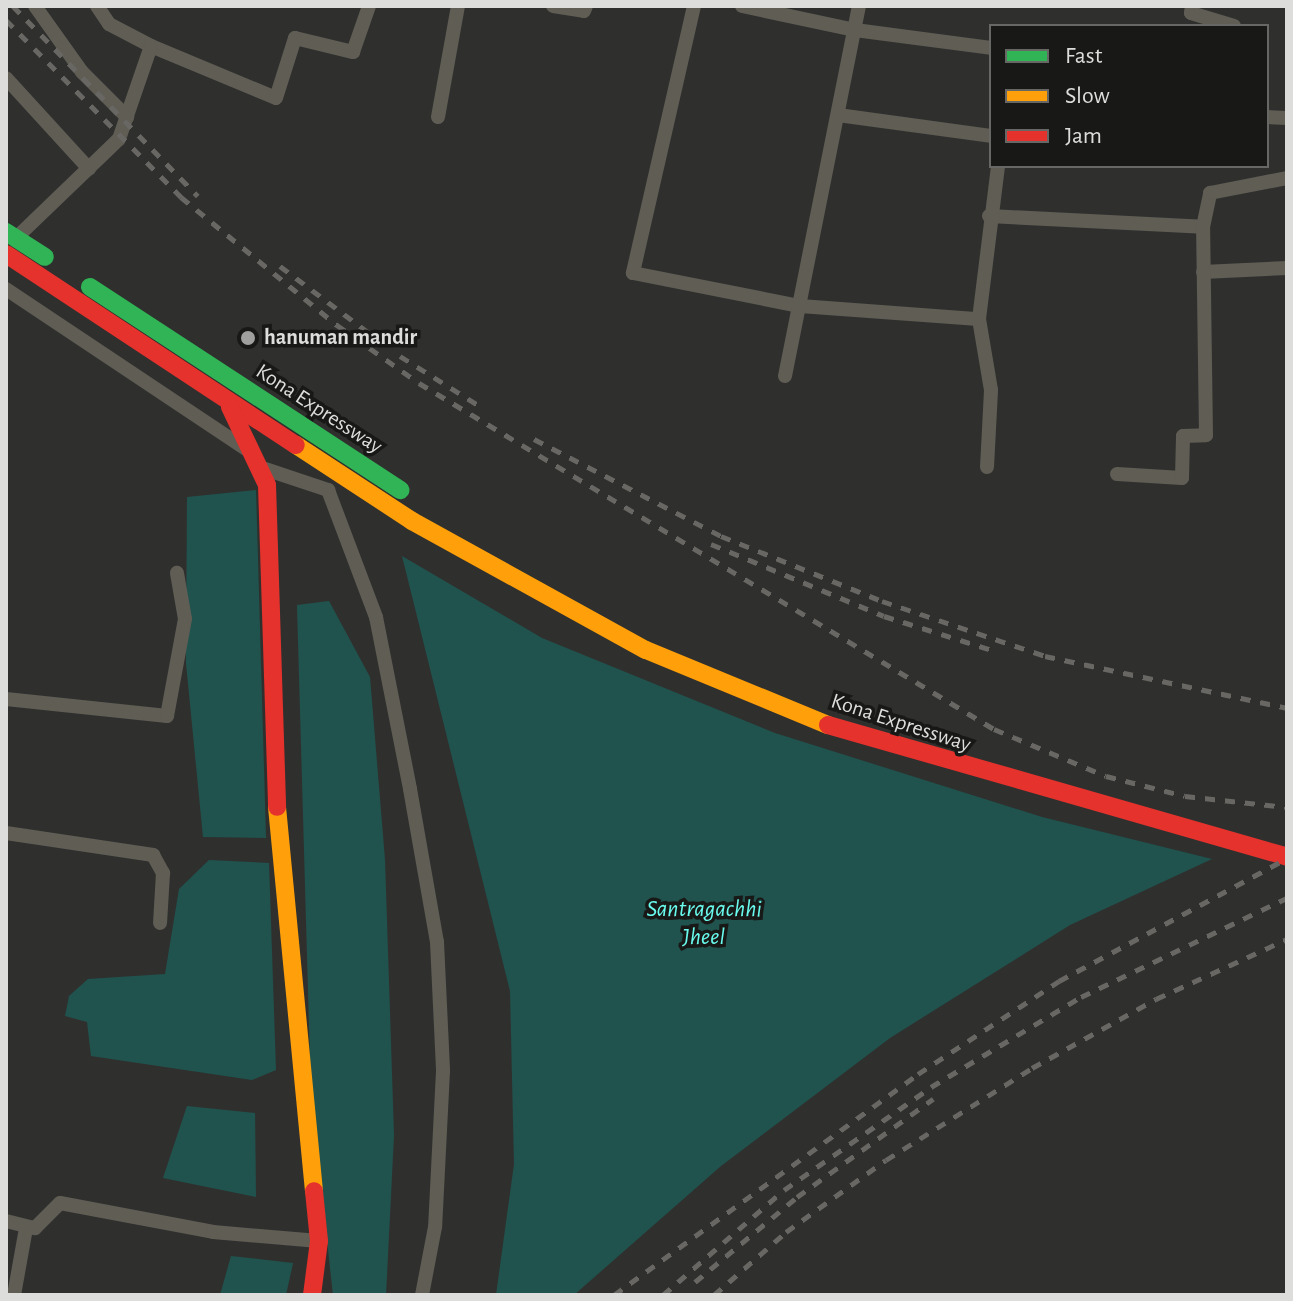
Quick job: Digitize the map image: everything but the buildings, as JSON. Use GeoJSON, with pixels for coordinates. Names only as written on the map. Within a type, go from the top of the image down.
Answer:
{"type":"FeatureCollection","features":[{"type":"Feature","properties":{"kind":"main road","name":"Kona Expressway"},"geometry":{"type":"LineString","coordinates":[[9,243],[224,399],[412,521],[646,650],[796,714],[919,756],[1287,857]]}},
{"type":"Feature","properties":{"kind":"main road","name":"Kona Expressway"},"geometry":{"type":"LineString","coordinates":[[9,243],[429,510],[520,581]]}},
{"type":"Feature","properties":{"kind":"main road"},"geometry":{"type":"LineString","coordinates":[[224,399],[260,463],[279,864],[319,1241],[312,1295]]}},
{"type":"Feature","properties":{"kind":"street"},"geometry":{"type":"LineString","coordinates":[[35,6],[82,72],[127,117]]}},
{"type":"Feature","properties":{"kind":"street"},"geometry":{"type":"LineString","coordinates":[[97,6],[109,24],[151,46],[276,98],[295,38],[353,52],[369,6]]}},
{"type":"Feature","properties":{"kind":"street"},"geometry":{"type":"LineString","coordinates":[[438,117],[458,6]]}},
{"type":"Feature","properties":{"kind":"street"},"geometry":{"type":"LineString","coordinates":[[553,6],[584,11],[586,6]]}},
{"type":"Feature","properties":{"kind":"street"},"geometry":{"type":"LineString","coordinates":[[694,6],[633,273],[800,306],[979,319]]}},
{"type":"Feature","properties":{"kind":"street"},"geometry":{"type":"LineString","coordinates":[[742,6],[782,10],[855,30],[989,48]]}},
{"type":"Feature","properties":{"kind":"street"},"geometry":{"type":"LineString","coordinates":[[785,376],[859,6]]}},
{"type":"Feature","properties":{"kind":"street"},"geometry":{"type":"LineString","coordinates":[[1192,6],[1191,13],[1227,24]]}},
{"type":"Feature","properties":{"kind":"street"},"geometry":{"type":"LineString","coordinates":[[9,243],[119,139],[151,46]]}},
{"type":"Feature","properties":{"kind":"street"},"geometry":{"type":"LineString","coordinates":[[6,78],[89,169]]}},
{"type":"Feature","properties":{"kind":"street"},"geometry":{"type":"LineString","coordinates":[[838,115],[989,136]]}},
{"type":"Feature","properties":{"kind":"street"},"geometry":{"type":"LineString","coordinates":[[987,467],[991,390],[979,319],[989,216],[998,168]]}},
{"type":"Feature","properties":{"kind":"street"},"geometry":{"type":"LineString","coordinates":[[1117,474],[1182,478],[1183,436],[1206,435],[1203,227],[1210,193],[1287,178]]}},
{"type":"Feature","properties":{"kind":"street"},"geometry":{"type":"LineString","coordinates":[[989,216],[1203,227]]}},
{"type":"Feature","properties":{"kind":"street"},"geometry":{"type":"LineString","coordinates":[[1203,272],[1287,268]]}},
{"type":"Feature","properties":{"kind":"street"},"geometry":{"type":"LineString","coordinates":[[6,289],[260,463],[328,490],[376,617],[437,942],[443,1071],[435,1227],[422,1295]]}},
{"type":"Feature","properties":{"kind":"street"},"geometry":{"type":"LineString","coordinates":[[6,699],[167,716],[185,619],[177,573]]}},
{"type":"Feature","properties":{"kind":"street"},"geometry":{"type":"LineString","coordinates":[[6,833],[153,855],[163,873],[160,923]]}},
{"type":"Feature","properties":{"kind":"street"},"geometry":{"type":"LineString","coordinates":[[6,1221],[26,1228],[41,1225],[51,1206],[60,1203],[213,1232],[319,1241]]}},
{"type":"Feature","properties":{"kind":"street"},"geometry":{"type":"LineString","coordinates":[[14,1295],[26,1228]]}},
{"type":"Feature","properties":{"kind":"water"},"geometry":{"type":"Polygon","coordinates":[[[256,490],[266,838],[203,837],[186,663],[187,497],[256,490]]]}},
{"type":"Feature","properties":{"kind":"water","name":"Santragachhi Jheel"},"geometry":{"type":"Polygon","coordinates":[[[402,556],[542,638],[775,733],[1042,817],[1212,859],[1070,925],[890,1038],[721,1166],[574,1295],[496,1295],[514,1164],[510,991],[402,556]]]}},
{"type":"Feature","properties":{"kind":"water"},"geometry":{"type":"Polygon","coordinates":[[[329,601],[370,677],[385,860],[394,1135],[386,1295],[333,1295],[311,1095],[297,605],[329,601]]]}},
{"type":"Feature","properties":{"kind":"water"},"geometry":{"type":"Polygon","coordinates":[[[209,860],[269,863],[276,1070],[252,1080],[91,1056],[87,1022],[65,1016],[69,996],[88,979],[165,974],[179,889],[209,860]]]}},
{"type":"Feature","properties":{"kind":"water"},"geometry":{"type":"Polygon","coordinates":[[[187,1106],[255,1113],[256,1197],[163,1178],[187,1106]]]}},
{"type":"Feature","properties":{"kind":"water"},"geometry":{"type":"Polygon","coordinates":[[[231,1256],[293,1263],[286,1295],[220,1295],[231,1256]]]}},
{"type":"Feature","properties":{"kind":"railway"},"geometry":{"type":"LineString","coordinates":[[13,6],[198,196]]}},
{"type":"Feature","properties":{"kind":"railway"},"geometry":{"type":"LineString","coordinates":[[6,20],[181,197],[337,325],[419,383],[994,729],[1106,776],[1185,796],[1287,807]]}},
{"type":"Feature","properties":{"kind":"railway"},"geometry":{"type":"LineString","coordinates":[[280,266],[389,348]]}},
{"type":"Feature","properties":{"kind":"railway"},"geometry":{"type":"LineString","coordinates":[[400,356],[483,408]]}},
{"type":"Feature","properties":{"kind":"railway"},"geometry":{"type":"LineString","coordinates":[[534,439],[721,536],[882,601],[1045,656],[1287,708]]}},
{"type":"Feature","properties":{"kind":"railway"},"geometry":{"type":"LineString","coordinates":[[711,544],[884,616],[995,651]]}},
{"type":"Feature","properties":{"kind":"railway"},"geometry":{"type":"LineString","coordinates":[[614,1295],[918,1074],[1059,981],[1287,858]]}},
{"type":"Feature","properties":{"kind":"railway"},"geometry":{"type":"LineString","coordinates":[[663,1295],[784,1190],[931,1087],[1081,997],[1287,898]]}},
{"type":"Feature","properties":{"kind":"railway"},"geometry":{"type":"LineString","coordinates":[[714,1295],[786,1232],[886,1160],[1032,1068],[1156,999],[1287,939]]}},
{"type":"Feature","properties":{"kind":"railway"},"geometry":{"type":"LineString","coordinates":[[695,1282],[797,1197],[933,1099]]}},
{"type":"Feature","properties":{"kind":"traffic: fast"},"geometry":{"type":"LineString","coordinates":[[6,232],[45,257]]}},
{"type":"Feature","properties":{"kind":"traffic: fast"},"geometry":{"type":"LineString","coordinates":[[90,287],[400,490]]}},
{"type":"Feature","properties":{"kind":"traffic: slow"},"geometry":{"type":"LineString","coordinates":[[296,445],[412,521],[646,650],[828,725]]}},
{"type":"Feature","properties":{"kind":"traffic: slow"},"geometry":{"type":"LineString","coordinates":[[277,807],[314,1191]]}},
{"type":"Feature","properties":{"kind":"traffic: jam"},"geometry":{"type":"LineString","coordinates":[[6,254],[296,445]]}},
{"type":"Feature","properties":{"kind":"traffic: jam"},"geometry":{"type":"LineString","coordinates":[[230,407],[267,485],[277,807]]}},
{"type":"Feature","properties":{"kind":"traffic: jam"},"geometry":{"type":"LineString","coordinates":[[828,725],[1287,857]]}},
{"type":"Feature","properties":{"kind":"traffic: jam"},"geometry":{"type":"LineString","coordinates":[[312,1295],[319,1241],[314,1191]]}},
{"type":"Feature","properties":{"kind":"place","name":"hanuman mandir"},"geometry":{"type":"Point","coordinates":[248,338]}}]}
